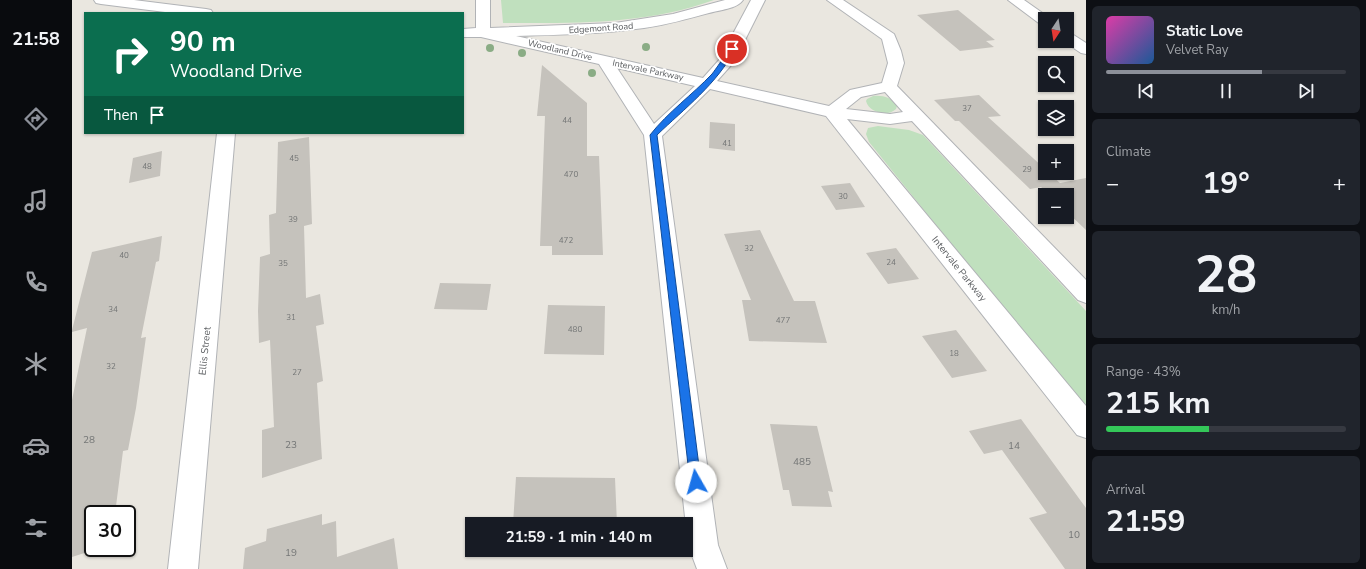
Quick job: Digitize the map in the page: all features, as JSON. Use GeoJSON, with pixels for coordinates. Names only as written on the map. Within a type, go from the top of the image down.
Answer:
{"type":"FeatureCollection","features":[{"type":"Feature","properties":{"kind":"street"},"geometry":{"type":"LineString","coordinates":[[101,0],[198,12]]}},
{"type":"Feature","properties":{"kind":"street"},"geometry":{"type":"LineString","coordinates":[[483,32],[484,0]]}},
{"type":"Feature","properties":{"kind":"street","name":"Edgemont Road"},"geometry":{"type":"LineString","coordinates":[[464,33],[582,30],[649,24],[692,14],[736,0]]}},
{"type":"Feature","properties":{"kind":"street"},"geometry":{"type":"LineString","coordinates":[[653,135],[707,83],[726,62],[758,0]]}},
{"type":"Feature","properties":{"kind":"street"},"geometry":{"type":"LineString","coordinates":[[834,0],[889,37],[896,63],[889,86]]}},
{"type":"Feature","properties":{"kind":"street"},"geometry":{"type":"LineString","coordinates":[[1014,0],[1038,16]]}},
{"type":"Feature","properties":{"kind":"street","name":"Woodland Drive"},"geometry":{"type":"LineString","coordinates":[[483,32],[604,60],[653,135],[703,545],[712,569]]}},
{"type":"Feature","properties":{"kind":"street"},"geometry":{"type":"LineString","coordinates":[[1074,42],[1086,50]]}},
{"type":"Feature","properties":{"kind":"street","name":"Intervale Parkway"},"geometry":{"type":"LineString","coordinates":[[604,60],[832,112],[890,119],[916,115]]}},
{"type":"Feature","properties":{"kind":"street"},"geometry":{"type":"LineString","coordinates":[[832,112],[856,93],[889,86]]}},
{"type":"Feature","properties":{"kind":"street"},"geometry":{"type":"LineString","coordinates":[[889,86],[1086,294]]}},
{"type":"Feature","properties":{"kind":"street","name":"Intervale Parkway"},"geometry":{"type":"LineString","coordinates":[[832,112],[1086,426]]}},
{"type":"Feature","properties":{"kind":"street","name":"Ellis Street"},"geometry":{"type":"LineString","coordinates":[[183,569],[226,134]]}},
{"type":"Feature","properties":{"kind":"green space"},"geometry":{"type":"Polygon","coordinates":[[[501,0],[714,0],[662,14],[610,21],[503,23],[501,0]]]}},
{"type":"Feature","properties":{"kind":"green space"},"geometry":{"type":"Polygon","coordinates":[[[873,96],[883,96],[892,100],[897,106],[896,109],[888,113],[875,111],[866,101],[873,96]]]}},
{"type":"Feature","properties":{"kind":"green space"},"geometry":{"type":"Polygon","coordinates":[[[878,126],[909,130],[923,135],[1086,311],[1086,411],[869,142],[866,134],[868,128],[878,126]]]}},
{"type":"Feature","properties":{"kind":"building"},"geometry":{"type":"Polygon","coordinates":[[[958,10],[995,40],[986,41],[994,47],[960,51],[917,15],[958,10]]]}},
{"type":"Feature","properties":{"kind":"building"},"geometry":{"type":"Polygon","coordinates":[[[542,65],[587,103],[587,156],[599,156],[603,255],[552,255],[552,246],[540,246],[545,116],[537,116],[542,65]]]}},
{"type":"Feature","properties":{"kind":"building"},"geometry":{"type":"Polygon","coordinates":[[[979,95],[1001,116],[988,117],[1038,163],[1038,180],[1057,180],[1060,183],[1086,178],[1086,230],[1074,219],[1074,188],[1041,187],[1030,189],[959,121],[955,121],[934,100],[979,95]]]}},
{"type":"Feature","properties":{"kind":"building"},"geometry":{"type":"Polygon","coordinates":[[[710,122],[735,124],[735,151],[709,148],[710,122]]]}},
{"type":"Feature","properties":{"kind":"building"},"geometry":{"type":"Polygon","coordinates":[[[309,137],[312,224],[304,226],[306,298],[320,294],[324,324],[316,326],[323,381],[317,383],[322,459],[262,478],[262,430],[274,427],[270,340],[259,343],[258,311],[260,257],[270,254],[269,215],[276,213],[278,142],[309,137]]]}},
{"type":"Feature","properties":{"kind":"building"},"geometry":{"type":"Polygon","coordinates":[[[162,151],[160,176],[129,183],[133,158],[162,151]]]}},
{"type":"Feature","properties":{"kind":"building"},"geometry":{"type":"Polygon","coordinates":[[[850,183],[865,207],[836,210],[821,186],[850,183]]]}},
{"type":"Feature","properties":{"kind":"building"},"geometry":{"type":"Polygon","coordinates":[[[760,230],[794,301],[815,301],[827,343],[749,341],[742,300],[751,300],[724,234],[760,230]]]}},
{"type":"Feature","properties":{"kind":"building"},"geometry":{"type":"Polygon","coordinates":[[[162,236],[159,261],[156,262],[141,338],[146,337],[136,408],[128,450],[123,451],[116,505],[84,505],[84,553],[72,557],[72,400],[87,328],[72,332],[72,330],[92,252],[162,236]]]}},
{"type":"Feature","properties":{"kind":"building"},"geometry":{"type":"Polygon","coordinates":[[[896,248],[919,279],[888,284],[866,253],[896,248]]]}},
{"type":"Feature","properties":{"kind":"building"},"geometry":{"type":"Polygon","coordinates":[[[440,283],[491,284],[487,310],[434,309],[440,283]]]}},
{"type":"Feature","properties":{"kind":"building"},"geometry":{"type":"Polygon","coordinates":[[[548,305],[605,306],[604,355],[544,354],[548,305]]]}},
{"type":"Feature","properties":{"kind":"building"},"geometry":{"type":"Polygon","coordinates":[[[956,330],[987,371],[952,378],[922,336],[956,330]]]}},
{"type":"Feature","properties":{"kind":"building"},"geometry":{"type":"Polygon","coordinates":[[[1021,419],[1086,508],[1086,569],[1065,569],[1029,518],[1047,513],[1002,450],[984,454],[969,431],[1021,419]]]}},
{"type":"Feature","properties":{"kind":"building"},"geometry":{"type":"Polygon","coordinates":[[[770,424],[817,426],[833,492],[828,491],[832,507],[792,506],[789,490],[783,490],[770,424]]]}},
{"type":"Feature","properties":{"kind":"building"},"geometry":{"type":"Polygon","coordinates":[[[516,477],[615,478],[617,517],[513,517],[516,477]]]}},
{"type":"Feature","properties":{"kind":"building"},"geometry":{"type":"Polygon","coordinates":[[[322,514],[322,525],[336,521],[337,557],[394,538],[398,569],[243,569],[245,548],[266,541],[267,529],[322,514]]]}},
{"type":"Feature","properties":{"kind":"route"},"geometry":{"type":"LineString","coordinates":[[696,482],[653,135],[707,83],[726,62],[732,49]]}}]}
